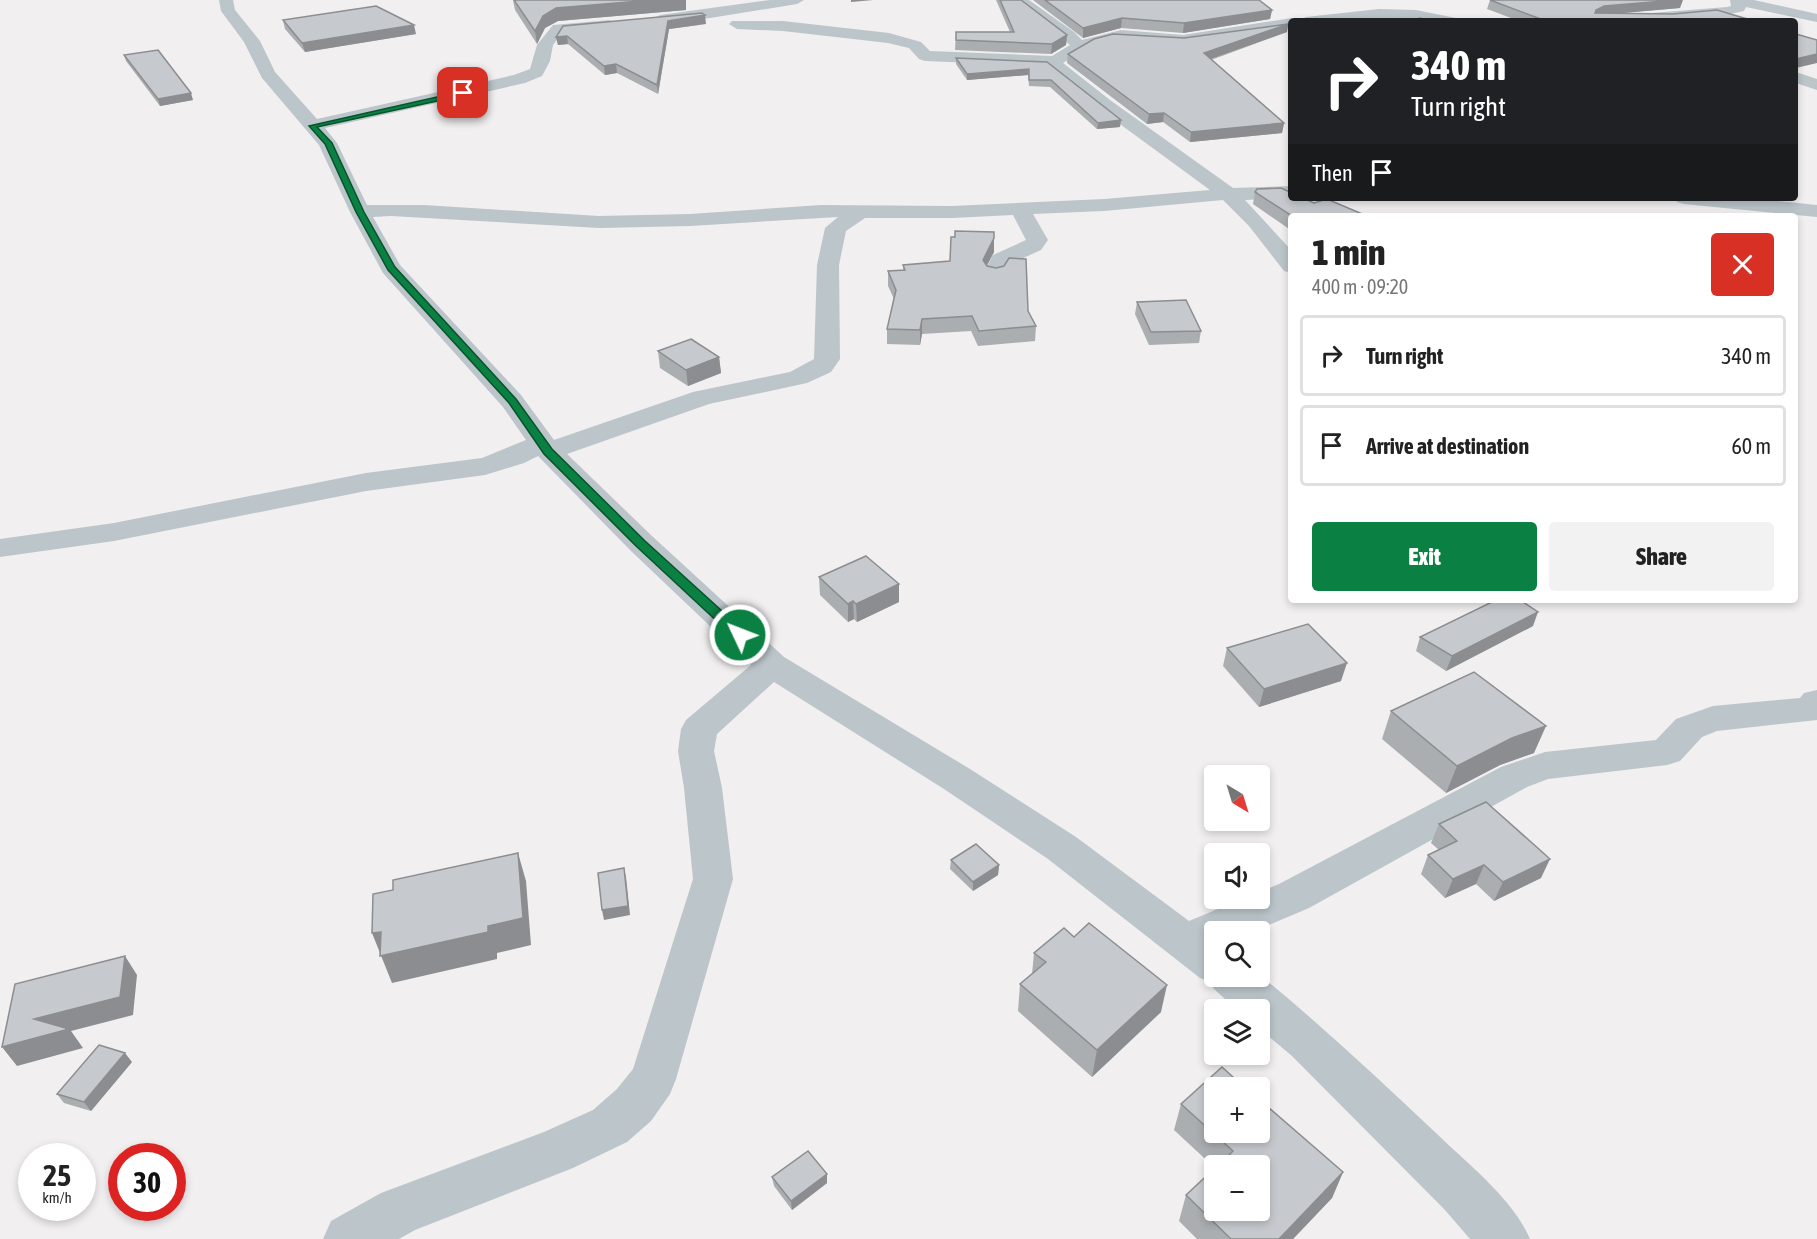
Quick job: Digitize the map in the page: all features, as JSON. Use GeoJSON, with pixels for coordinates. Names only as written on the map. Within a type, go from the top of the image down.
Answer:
{"type":"FeatureCollection","features":[{"type":"Feature","properties":{"kind":"street"},"geometry":{"type":"LineString","coordinates":[[226,0],[228,11],[252,40],[255,51],[268,74],[328,143],[360,212],[391,268],[512,401],[545,447],[641,543],[772,665],[957,779],[1062,848],[1204,956]]}},
{"type":"Feature","properties":{"kind":"street"},"geometry":{"type":"LineString","coordinates":[[644,20],[797,0]]}},
{"type":"Feature","properties":{"kind":"street"},"geometry":{"type":"LineString","coordinates":[[1020,0],[1069,35],[1078,45]]}},
{"type":"Feature","properties":{"kind":"street"},"geometry":{"type":"LineString","coordinates":[[1651,0],[1685,18],[1739,8],[1738,0],[1817,18]]}},
{"type":"Feature","properties":{"kind":"street"},"geometry":{"type":"LineString","coordinates":[[661,1],[684,16],[728,24],[783,26],[889,38],[915,45],[925,56],[1055,61],[1078,45],[1120,35],[1183,40],[1288,24]]}},
{"type":"Feature","properties":{"kind":"street"},"geometry":{"type":"LineString","coordinates":[[1336,18],[1377,14],[1423,14],[1439,18]]}},
{"type":"Feature","properties":{"kind":"street"},"geometry":{"type":"LineString","coordinates":[[312,126],[519,80],[536,72],[542,61],[545,45],[558,28],[624,22]]}},
{"type":"Feature","properties":{"kind":"street"},"geometry":{"type":"LineString","coordinates":[[1055,61],[1060,71],[1228,194],[1256,222],[1288,261]]}},
{"type":"Feature","properties":{"kind":"street"},"geometry":{"type":"LineString","coordinates":[[1798,78],[1817,85]]}},
{"type":"Feature","properties":{"kind":"street"},"geometry":{"type":"LineString","coordinates":[[360,212],[424,211],[599,222],[690,220],[862,210],[952,212],[1104,205],[1228,194],[1288,192]]}},
{"type":"Feature","properties":{"kind":"street"},"geometry":{"type":"LineString","coordinates":[[1715,201],[1817,211]]}},
{"type":"Feature","properties":{"kind":"street"},"geometry":{"type":"LineString","coordinates":[[995,273],[1000,260],[1033,245],[1037,240],[1020,209]]}},
{"type":"Feature","properties":{"kind":"street"},"geometry":{"type":"LineString","coordinates":[[0,548],[114,532],[366,482],[484,466],[702,398],[798,378],[822,367],[827,359],[828,265],[836,228],[862,210]]}},
{"type":"Feature","properties":{"kind":"street"},"geometry":{"type":"LineString","coordinates":[[349,1239],[399,1211],[556,1151],[610,1126],[634,1105],[653,1079],[713,879],[703,788],[696,751],[699,729],[772,665]]}},
{"type":"Feature","properties":{"kind":"street"},"geometry":{"type":"LineString","coordinates":[[1185,941],[1294,896],[1514,777],[1545,766],[1667,752],[1689,728],[1713,719],[1814,709]]}},
{"type":"Feature","properties":{"kind":"street"},"geometry":{"type":"LineString","coordinates":[[1242,987],[1308,1042],[1462,1193],[1504,1239]]}},
{"type":"Feature","properties":{"kind":"building"},"geometry":{"type":"Polygon","coordinates":[[[514,0],[652,0],[556,8],[543,16],[535,31],[514,0]]]}},
{"type":"Feature","properties":{"kind":"building"},"geometry":{"type":"Polygon","coordinates":[[[1000,0],[1021,0],[1067,35],[1052,44],[956,40],[956,32],[1014,32],[1000,0]]]}},
{"type":"Feature","properties":{"kind":"building"},"geometry":{"type":"Polygon","coordinates":[[[1045,0],[1259,0],[1272,10],[1184,23],[1122,18],[1083,28],[1045,0]]]}},
{"type":"Feature","properties":{"kind":"building"},"geometry":{"type":"Polygon","coordinates":[[[1490,0],[1676,0],[1604,6],[1595,13],[1673,14],[1717,10],[1744,18],[1538,18],[1490,0]]]}},
{"type":"Feature","properties":{"kind":"building"},"geometry":{"type":"Polygon","coordinates":[[[376,6],[414,25],[302,43],[283,20],[376,6]]]}},
{"type":"Feature","properties":{"kind":"building"},"geometry":{"type":"Polygon","coordinates":[[[702,13],[705,15],[668,21],[657,85],[616,64],[604,66],[567,36],[556,37],[563,26],[702,13]]]}},
{"type":"Feature","properties":{"kind":"building"},"geometry":{"type":"Polygon","coordinates":[[[1288,24],[1204,53],[1284,123],[1191,132],[1164,113],[1149,114],[1068,54],[1094,39],[1113,34],[1184,38],[1288,24]]]}},
{"type":"Feature","properties":{"kind":"building"},"geometry":{"type":"Polygon","coordinates":[[[1798,35],[1817,40],[1817,54],[1798,59],[1798,35]]]}},
{"type":"Feature","properties":{"kind":"building"},"geometry":{"type":"Polygon","coordinates":[[[158,50],[191,93],[158,99],[124,55],[158,50]]]}},
{"type":"Feature","properties":{"kind":"building"},"geometry":{"type":"Polygon","coordinates":[[[956,58],[1047,62],[1121,120],[1098,123],[1051,80],[1029,80],[1029,69],[967,74],[956,58]]]}},
{"type":"Feature","properties":{"kind":"building"},"geometry":{"type":"Polygon","coordinates":[[[1281,188],[1288,191],[1288,201],[1314,203],[1332,201],[1360,213],[1288,213],[1255,192],[1257,189],[1281,188]]]}},
{"type":"Feature","properties":{"kind":"building"},"geometry":{"type":"Polygon","coordinates":[[[955,231],[994,232],[994,238],[983,260],[987,266],[996,268],[1004,266],[1009,258],[1026,259],[1028,311],[1036,326],[979,331],[972,316],[922,319],[920,330],[887,329],[896,290],[888,271],[905,270],[903,265],[950,261],[951,237],[955,237],[955,231]]]}},
{"type":"Feature","properties":{"kind":"building"},"geometry":{"type":"Polygon","coordinates":[[[1186,300],[1201,331],[1151,332],[1137,302],[1186,300]]]}},
{"type":"Feature","properties":{"kind":"building"},"geometry":{"type":"Polygon","coordinates":[[[691,339],[719,357],[686,370],[658,351],[691,339]]]}},
{"type":"Feature","properties":{"kind":"building"},"geometry":{"type":"Polygon","coordinates":[[[866,556],[899,584],[856,604],[853,601],[848,604],[819,577],[866,556]]]}},
{"type":"Feature","properties":{"kind":"building"},"geometry":{"type":"Polygon","coordinates":[[[1490,603],[1524,603],[1538,612],[1452,656],[1420,637],[1490,603]]]}},
{"type":"Feature","properties":{"kind":"building"},"geometry":{"type":"Polygon","coordinates":[[[1308,624],[1347,663],[1264,689],[1227,648],[1308,624]]]}},
{"type":"Feature","properties":{"kind":"building"},"geometry":{"type":"Polygon","coordinates":[[[1474,672],[1546,726],[1512,738],[1457,766],[1391,711],[1474,672]]]}},
{"type":"Feature","properties":{"kind":"building"},"geometry":{"type":"Polygon","coordinates":[[[1486,802],[1550,859],[1503,882],[1484,865],[1453,879],[1428,855],[1457,841],[1439,824],[1486,802]]]}},
{"type":"Feature","properties":{"kind":"building"},"geometry":{"type":"Polygon","coordinates":[[[976,844],[999,865],[973,882],[951,860],[976,844]]]}},
{"type":"Feature","properties":{"kind":"building"},"geometry":{"type":"Polygon","coordinates":[[[518,853],[523,918],[488,926],[488,932],[380,956],[381,932],[372,933],[373,894],[393,890],[393,880],[518,853]]]}},
{"type":"Feature","properties":{"kind":"building"},"geometry":{"type":"Polygon","coordinates":[[[624,868],[628,906],[602,910],[598,873],[624,868]]]}},
{"type":"Feature","properties":{"kind":"building"},"geometry":{"type":"Polygon","coordinates":[[[1089,923],[1167,985],[1097,1050],[1020,984],[1046,962],[1034,953],[1064,928],[1074,937],[1089,923]]]}},
{"type":"Feature","properties":{"kind":"building"},"geometry":{"type":"Polygon","coordinates":[[[125,956],[120,997],[34,1019],[69,1029],[2,1047],[15,984],[125,956]]]}},
{"type":"Feature","properties":{"kind":"building"},"geometry":{"type":"Polygon","coordinates":[[[99,1045],[125,1053],[84,1102],[57,1094],[99,1045]]]}},
{"type":"Feature","properties":{"kind":"building"},"geometry":{"type":"Polygon","coordinates":[[[1222,1067],[1233,1077],[1211,1077],[1222,1067]]]}},
{"type":"Feature","properties":{"kind":"building"},"geometry":{"type":"Polygon","coordinates":[[[1204,1083],[1204,1125],[1181,1104],[1204,1083]]]}},
{"type":"Feature","properties":{"kind":"building"},"geometry":{"type":"Polygon","coordinates":[[[1270,1109],[1343,1172],[1279,1239],[1231,1239],[1213,1221],[1270,1221],[1270,1155],[1229,1155],[1233,1151],[1224,1143],[1270,1143],[1270,1109]]]}},
{"type":"Feature","properties":{"kind":"building"},"geometry":{"type":"Polygon","coordinates":[[[808,1151],[827,1174],[791,1201],[772,1177],[808,1151]]]}},
{"type":"Feature","properties":{"kind":"building"},"geometry":{"type":"Polygon","coordinates":[[[1204,1178],[1204,1213],[1186,1195],[1204,1178]]]}},
{"type":"Feature","properties":{"kind":"route"},"geometry":{"type":"LineString","coordinates":[[463,93],[312,126],[328,143],[360,212],[391,268],[512,401],[548,451],[641,543],[740,635]]}}]}
